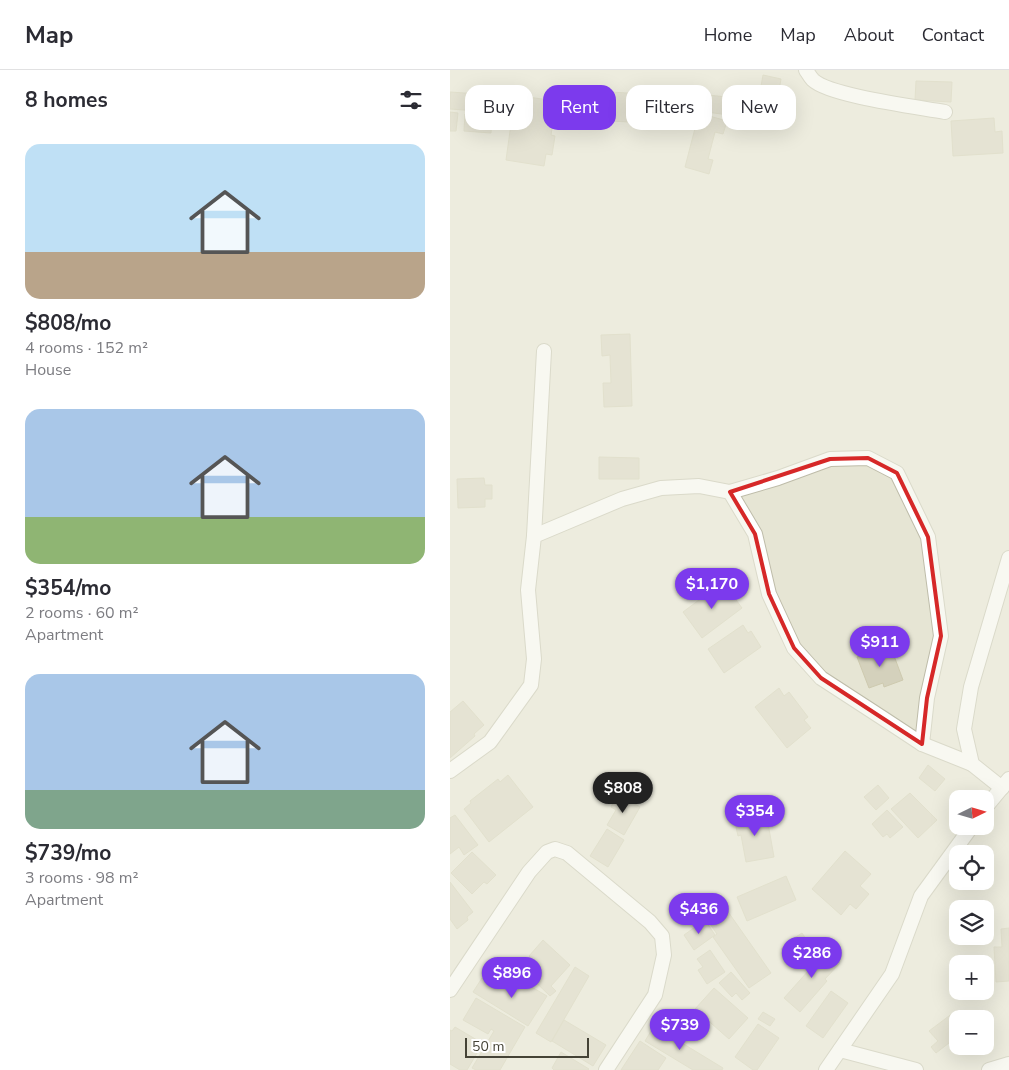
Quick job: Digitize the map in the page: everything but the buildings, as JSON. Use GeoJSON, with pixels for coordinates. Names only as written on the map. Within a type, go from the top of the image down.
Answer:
{"type":"FeatureCollection","features":[{"type":"Feature","properties":{"kind":"street"},"geometry":{"type":"LineString","coordinates":[[806,70],[812,80],[828,88],[885,102],[945,112]]}},
{"type":"Feature","properties":{"kind":"street"},"geometry":{"type":"LineString","coordinates":[[450,771],[490,742],[531,685],[534,659],[528,590],[534,536],[544,351]]}},
{"type":"Feature","properties":{"kind":"street"},"geometry":{"type":"LineString","coordinates":[[534,536],[622,499],[661,488],[699,486],[730,492],[778,478],[830,459],[868,458],[897,473],[928,537],[938,603],[940,636],[927,698],[922,744]]}},
{"type":"Feature","properties":{"kind":"street"},"geometry":{"type":"LineString","coordinates":[[730,492],[755,534],[769,594],[794,648],[821,678],[922,744],[972,764],[1006,784],[994,798]]}},
{"type":"Feature","properties":{"kind":"street"},"geometry":{"type":"LineString","coordinates":[[972,764],[964,728],[971,687],[1009,558]]}},
{"type":"Feature","properties":{"kind":"street"},"geometry":{"type":"LineString","coordinates":[[826,1070],[892,974],[921,896],[965,835]]}},
{"type":"Feature","properties":{"kind":"street"},"geometry":{"type":"LineString","coordinates":[[450,990],[529,872],[547,852],[555,849],[567,853],[650,922],[662,936],[664,955],[655,995],[606,1070]]}},
{"type":"Feature","properties":{"kind":"street"},"geometry":{"type":"LineString","coordinates":[[840,1050],[916,1070]]}},
{"type":"Feature","properties":{"kind":"street"},"geometry":{"type":"LineString","coordinates":[[989,1070],[1009,1064]]}},
{"type":"Feature","properties":{"kind":"highlighted area"},"geometry":{"type":"Polygon","coordinates":[[[868,458],[897,473],[928,537],[941,636],[927,698],[922,744],[821,678],[794,648],[769,594],[755,534],[730,492],[830,459],[868,458]]]}},
{"type":"Feature","properties":{"kind":"shaded area"},"geometry":{"type":"Polygon","coordinates":[[[450,70],[1009,70],[1009,1070],[450,1070],[450,70]]]}}]}
